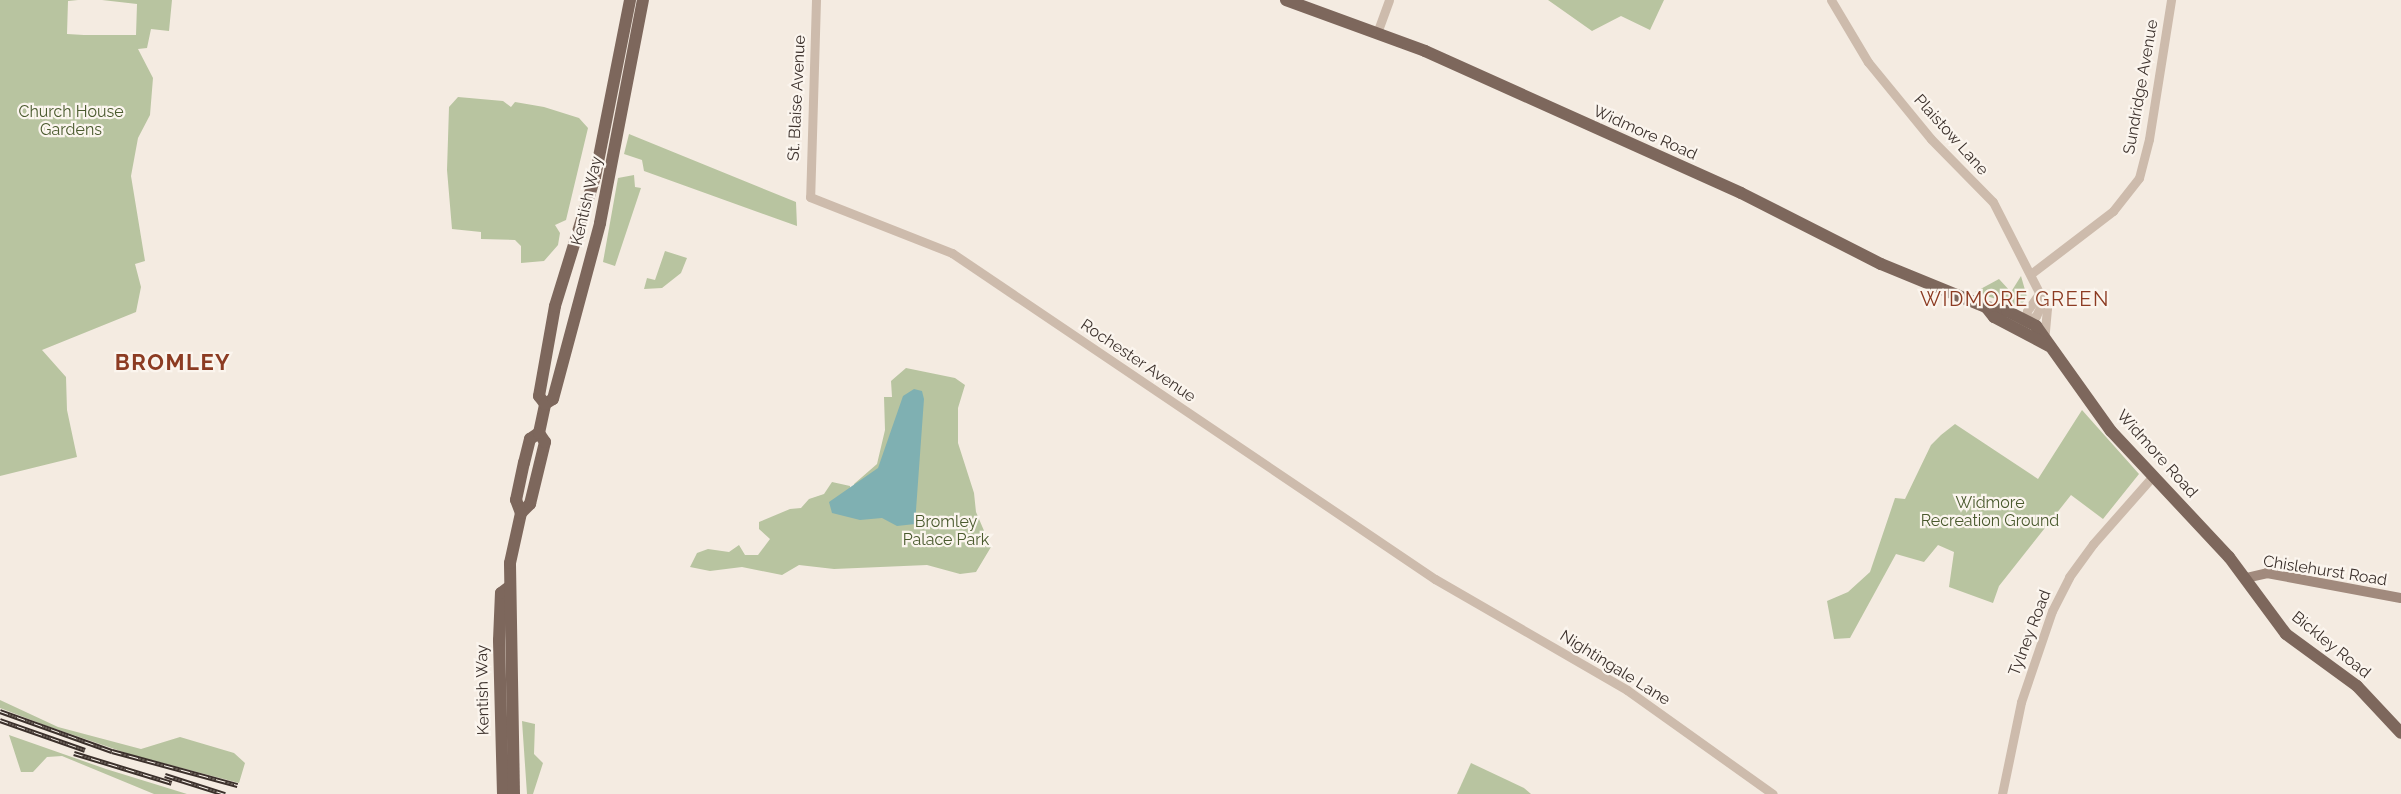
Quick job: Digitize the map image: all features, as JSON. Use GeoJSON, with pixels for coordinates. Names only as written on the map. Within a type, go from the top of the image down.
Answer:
{"type":"FeatureCollection","features":[{"type":"Feature","properties":{"kind":"main road","name":"Kentish Way"},"geometry":{"type":"LineString","coordinates":[[545,404],[539,396],[554,311],[591,193],[630,0]]}},
{"type":"Feature","properties":{"kind":"main road","name":"Kentish Way"},"geometry":{"type":"LineString","coordinates":[[514,794],[506,608],[501,593],[508,588],[520,513],[530,504],[545,442],[535,436],[545,404],[555,391],[600,223],[643,0]]}},
{"type":"Feature","properties":{"kind":"main road","name":"Widmore Road"},"geometry":{"type":"LineString","coordinates":[[1286,0],[1425,51],[1741,192],[1881,264],[1986,307],[2007,311],[2049,346],[2111,431],[2246,578]]}},
{"type":"Feature","properties":{"kind":"main road","name":"Widmore Road"},"geometry":{"type":"LineString","coordinates":[[2023,326],[2045,333],[2049,346]]}},
{"type":"Feature","properties":{"kind":"main road","name":"Chislehurst Road"},"geometry":{"type":"LineString","coordinates":[[2246,578],[2267,573],[2401,598]]}},
{"type":"Feature","properties":{"kind":"main road","name":"Bickley Road"},"geometry":{"type":"LineString","coordinates":[[2246,578],[2286,634],[2357,686],[2401,733]]}},
{"type":"Feature","properties":{"kind":"main road","name":"Kentish Way"},"geometry":{"type":"LineString","coordinates":[[503,794],[506,608]]}},
{"type":"Feature","properties":{"kind":"street","name":"St. Blaise Avenue"},"geometry":{"type":"LineString","coordinates":[[810,197],[816,0]]}},
{"type":"Feature","properties":{"kind":"street"},"geometry":{"type":"LineString","coordinates":[[1377,33],[1389,0]]}},
{"type":"Feature","properties":{"kind":"street","name":"Plaistow Lane"},"geometry":{"type":"LineString","coordinates":[[1831,0],[1882,79],[1931,139],[1993,202],[2032,273],[2047,308],[2045,333]]}},
{"type":"Feature","properties":{"kind":"street","name":"Sundridge Avenue"},"geometry":{"type":"LineString","coordinates":[[2032,273],[2113,211],[2139,178],[2150,139],[2171,0]]}},
{"type":"Feature","properties":{"kind":"street","name":"Rochester Avenue"},"geometry":{"type":"LineString","coordinates":[[810,197],[952,253],[1435,579]]}},
{"type":"Feature","properties":{"kind":"street"},"geometry":{"type":"LineString","coordinates":[[2023,326],[2027,311],[2041,298]]}},
{"type":"Feature","properties":{"kind":"street","name":"Tylney Road"},"geometry":{"type":"LineString","coordinates":[[2002,794],[2021,702],[2052,611],[2069,577],[2093,544],[2152,476]]}},
{"type":"Feature","properties":{"kind":"street","name":"Nightingale Lane"},"geometry":{"type":"LineString","coordinates":[[1435,579],[1627,690],[1773,794]]}},
{"type":"Feature","properties":{"kind":"green space","name":"Church House Gardens"},"geometry":{"type":"Polygon","coordinates":[[[0,0],[78,0],[68,1],[67,34],[136,35],[137,4],[102,0],[172,0],[169,31],[151,29],[147,48],[138,49],[153,78],[150,115],[138,138],[131,176],[145,261],[135,264],[141,287],[136,312],[42,350],[66,377],[67,410],[77,457],[0,476],[0,0]]]}},
{"type":"Feature","properties":{"kind":"green space"},"geometry":{"type":"Polygon","coordinates":[[[1548,0],[1664,0],[1650,30],[1621,16],[1592,31],[1548,0]]]}},
{"type":"Feature","properties":{"kind":"green space"},"geometry":{"type":"Polygon","coordinates":[[[458,97],[503,101],[511,107],[515,102],[544,107],[579,118],[588,128],[566,220],[555,225],[560,233],[558,245],[544,261],[521,263],[521,246],[515,240],[481,239],[481,232],[452,229],[447,170],[449,107],[458,97]]]}},
{"type":"Feature","properties":{"kind":"green space"},"geometry":{"type":"Polygon","coordinates":[[[629,134],[796,202],[797,226],[644,171],[642,160],[624,154],[629,134]]]}},
{"type":"Feature","properties":{"kind":"green space"},"geometry":{"type":"Polygon","coordinates":[[[634,175],[635,187],[641,188],[615,266],[603,262],[618,178],[634,175]]]}},
{"type":"Feature","properties":{"kind":"green space"},"geometry":{"type":"Polygon","coordinates":[[[665,251],[687,258],[681,273],[662,288],[644,289],[647,278],[655,280],[665,251]]]}},
{"type":"Feature","properties":{"kind":"green space"},"geometry":{"type":"Polygon","coordinates":[[[2021,276],[2027,297],[2020,307],[1975,292],[1999,279],[2011,292],[2021,276]]]}},
{"type":"Feature","properties":{"kind":"green space","name":"Bromley Palace Park"},"geometry":{"type":"Polygon","coordinates":[[[906,368],[955,378],[965,385],[958,408],[958,443],[974,493],[976,512],[991,547],[976,572],[960,574],[927,565],[834,569],[799,565],[782,575],[742,567],[710,571],[690,567],[697,553],[708,549],[729,552],[739,545],[745,555],[758,555],[770,539],[759,529],[759,522],[790,509],[801,508],[809,499],[824,494],[832,482],[850,486],[850,499],[841,506],[844,509],[860,515],[879,512],[899,523],[910,521],[918,395],[911,396],[904,409],[895,431],[895,453],[882,480],[862,490],[855,489],[854,484],[877,464],[885,430],[884,397],[892,397],[891,381],[906,368]]]}},
{"type":"Feature","properties":{"kind":"green space","name":"Widmore Recreation Ground"},"geometry":{"type":"Polygon","coordinates":[[[2082,410],[2139,474],[2103,519],[2071,495],[1999,586],[1993,603],[1949,587],[1954,552],[1938,545],[1924,562],[1896,554],[1850,638],[1834,639],[1827,601],[1848,592],[1870,572],[1895,498],[1905,499],[1931,445],[1941,435],[1955,424],[2038,479],[2082,410]]]}},
{"type":"Feature","properties":{"kind":"green space"},"geometry":{"type":"Polygon","coordinates":[[[0,700],[58,727],[141,749],[180,737],[234,753],[245,763],[239,783],[132,755],[47,726],[0,708],[0,700]]]}},
{"type":"Feature","properties":{"kind":"green space"},"geometry":{"type":"Polygon","coordinates":[[[522,721],[535,724],[534,754],[543,763],[533,794],[527,794],[522,721]]]}},
{"type":"Feature","properties":{"kind":"green space"},"geometry":{"type":"Polygon","coordinates":[[[9,735],[187,794],[154,794],[62,756],[47,757],[33,772],[21,772],[9,735]]]}},
{"type":"Feature","properties":{"kind":"green space"},"geometry":{"type":"Polygon","coordinates":[[[1471,763],[1524,788],[1531,794],[1457,794],[1471,763]]]}},
{"type":"Feature","properties":{"kind":"water"},"geometry":{"type":"Polygon","coordinates":[[[914,389],[922,391],[924,399],[915,524],[897,526],[882,518],[860,520],[832,513],[829,502],[878,468],[903,396],[914,389]]]}},
{"type":"Feature","properties":{"kind":"railway"},"geometry":{"type":"LineString","coordinates":[[0,711],[112,751],[237,785]]}},
{"type":"Feature","properties":{"kind":"railway"},"geometry":{"type":"LineString","coordinates":[[0,720],[85,750]]}},
{"type":"Feature","properties":{"kind":"railway"},"geometry":{"type":"LineString","coordinates":[[74,753],[172,783]]}},
{"type":"Feature","properties":{"kind":"railway"},"geometry":{"type":"LineString","coordinates":[[165,775],[225,794]]}},
{"type":"Feature","properties":{"kind":"district","name":"WIDMORE GREEN"},"geometry":{"type":"Point","coordinates":[2015,299]}},
{"type":"Feature","properties":{"kind":"district","name":"BROMLEY"},"geometry":{"type":"Point","coordinates":[173,363]}}]}
